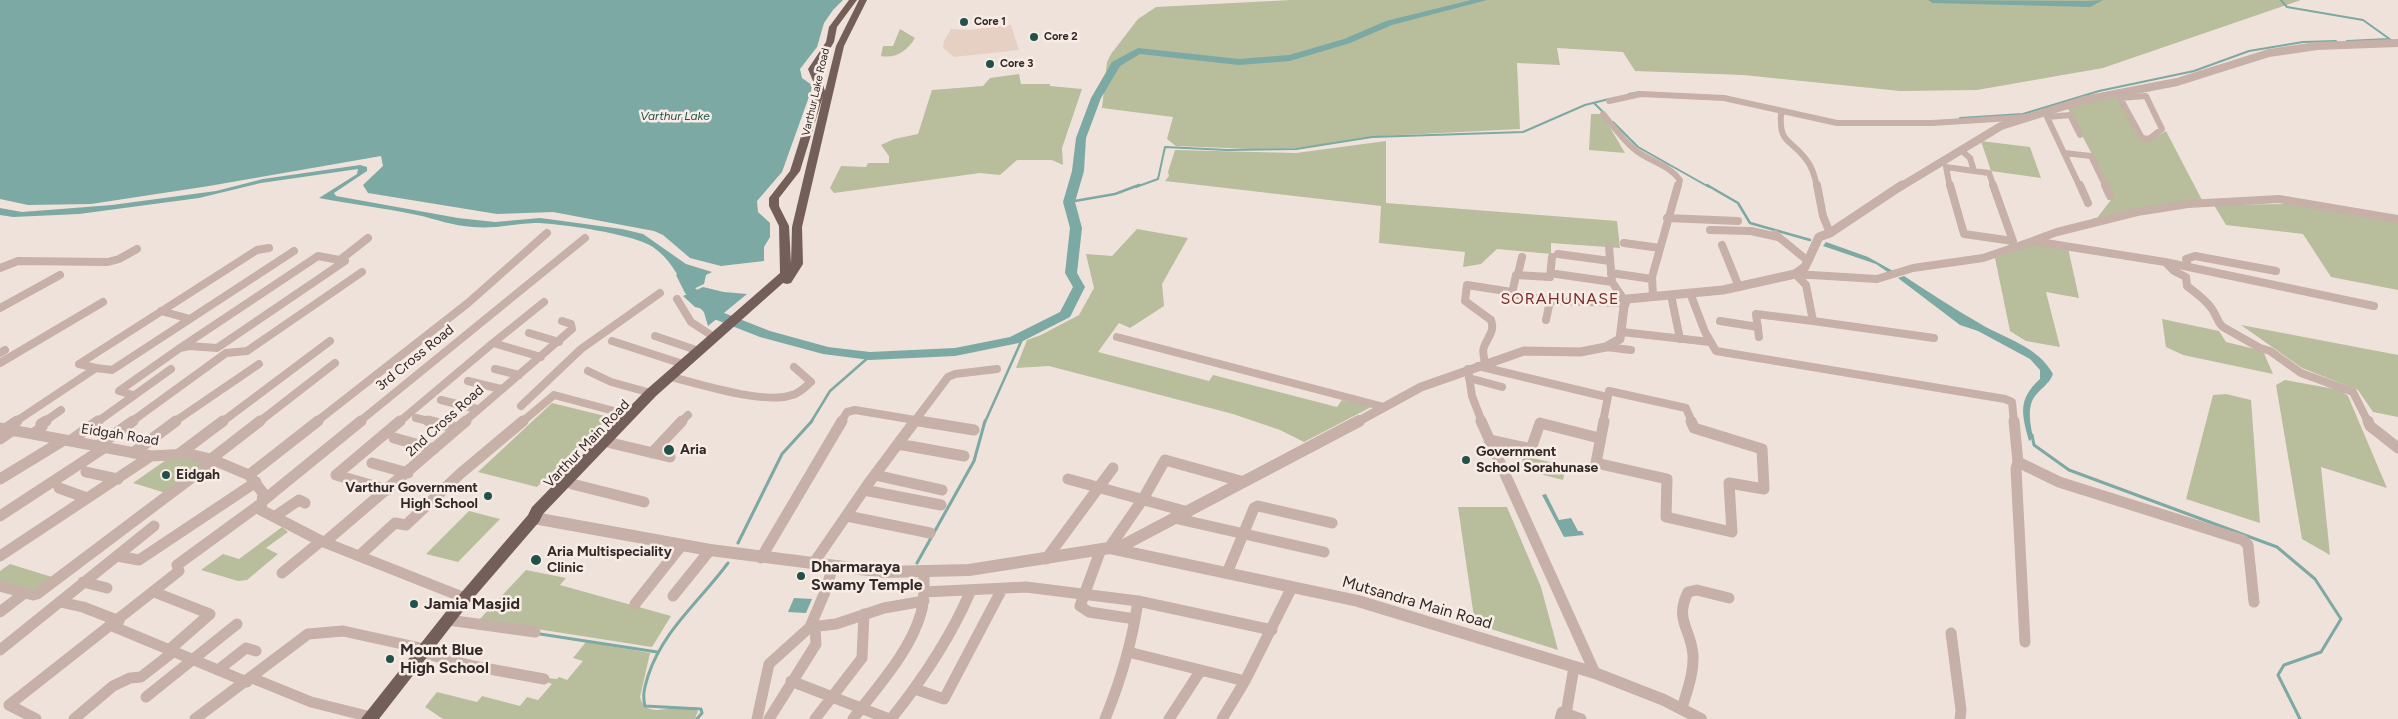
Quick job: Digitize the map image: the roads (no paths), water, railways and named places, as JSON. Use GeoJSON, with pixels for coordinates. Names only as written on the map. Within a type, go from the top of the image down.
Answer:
{"type":"FeatureCollection","features":[{"type":"Feature","properties":{"kind":"main road","name":"Varthur Lake Road"},"geometry":{"type":"LineString","coordinates":[[786,278],[784,226],[774,206],[774,198],[795,171],[820,92],[820,86],[813,69],[830,42],[833,27],[853,0]]}},
{"type":"Feature","properties":{"kind":"main road","name":"Varthur Lake Road"},"geometry":{"type":"LineString","coordinates":[[786,278],[797,264],[797,227],[840,46],[863,0]]}},
{"type":"Feature","properties":{"kind":"main road","name":"Varthur Main Road"},"geometry":{"type":"LineString","coordinates":[[370,718],[465,598],[534,518],[537,511],[655,390],[683,364],[786,278]]}},
{"type":"Feature","properties":{"kind":"main road","name":"Varthur Main Road"},"geometry":{"type":"LineString","coordinates":[[534,518],[545,512],[612,443],[655,396],[655,390]]}},
{"type":"Feature","properties":{"kind":"street"},"geometry":{"type":"LineString","coordinates":[[1595,673],[1489,440],[1472,396],[1475,369],[1483,348],[1492,335],[1493,324],[1491,320],[1465,301],[1464,288],[1467,285],[1512,292],[1516,296],[1550,301],[1625,302],[1654,296],[1739,287],[1796,274],[1801,271],[1808,261],[1817,240],[1918,174],[1962,151],[2001,126],[2027,117],[2125,91],[2177,82],[2269,53],[2317,46],[2398,42]]}},
{"type":"Feature","properties":{"kind":"street"},"geometry":{"type":"LineString","coordinates":[[2125,91],[2132,97],[2146,96],[2162,129],[2149,139],[2142,138],[2120,98],[2132,97]]}},
{"type":"Feature","properties":{"kind":"street"},"geometry":{"type":"LineString","coordinates":[[1608,101],[1642,94],[1674,94],[1724,98],[1837,123],[1932,123],[2027,117]]}},
{"type":"Feature","properties":{"kind":"street"},"geometry":{"type":"LineString","coordinates":[[2052,110],[2061,116]]}},
{"type":"Feature","properties":{"kind":"street"},"geometry":{"type":"LineString","coordinates":[[1781,112],[1780,130],[1783,136],[1791,147],[1808,161],[1814,173],[1821,217],[1830,233]]}},
{"type":"Feature","properties":{"kind":"street"},"geometry":{"type":"LineString","coordinates":[[1603,114],[1638,152],[1654,158],[1677,175],[1680,184],[1668,218],[1652,279],[1654,296]]}},
{"type":"Feature","properties":{"kind":"street"},"geometry":{"type":"LineString","coordinates":[[2080,135],[2070,115],[2047,117],[2088,203]]}},
{"type":"Feature","properties":{"kind":"street"},"geometry":{"type":"LineString","coordinates":[[1962,151],[1970,158],[1974,171]]}},
{"type":"Feature","properties":{"kind":"street"},"geometry":{"type":"LineString","coordinates":[[2064,153],[2091,156],[2110,196]]}},
{"type":"Feature","properties":{"kind":"street"},"geometry":{"type":"LineString","coordinates":[[1946,167],[1974,171],[1989,173],[2013,241],[1964,234],[1953,199],[1946,167]]}},
{"type":"Feature","properties":{"kind":"street"},"geometry":{"type":"LineString","coordinates":[[1796,274],[1844,279],[1877,279],[1913,268],[1983,258],[2057,232],[2137,212],[2188,204],[2279,199],[2398,219]]}},
{"type":"Feature","properties":{"kind":"street"},"geometry":{"type":"LineString","coordinates":[[1668,218],[1738,221]]}},
{"type":"Feature","properties":{"kind":"street"},"geometry":{"type":"LineString","coordinates":[[1710,230],[1774,233],[1808,261]]}},
{"type":"Feature","properties":{"kind":"street"},"geometry":{"type":"LineString","coordinates":[[117,556],[139,560],[220,504],[468,303],[546,233]]}},
{"type":"Feature","properties":{"kind":"street"},"geometry":{"type":"LineString","coordinates":[[340,260],[368,238]]}},
{"type":"Feature","properties":{"kind":"street","name":"3rd Cross Road"},"geometry":{"type":"LineString","coordinates":[[154,592],[179,571],[177,565],[263,502],[585,238]]}},
{"type":"Feature","properties":{"kind":"street"},"geometry":{"type":"LineString","coordinates":[[2032,241],[2188,266],[2295,289],[2316,296],[2374,306]]}},
{"type":"Feature","properties":{"kind":"street"},"geometry":{"type":"LineString","coordinates":[[1624,243],[1660,248]]}},
{"type":"Feature","properties":{"kind":"street"},"geometry":{"type":"LineString","coordinates":[[1722,244],[1739,287]]}},
{"type":"Feature","properties":{"kind":"street"},"geometry":{"type":"LineString","coordinates":[[1609,247],[1612,278],[1625,302],[1621,334]]}},
{"type":"Feature","properties":{"kind":"street"},"geometry":{"type":"LineString","coordinates":[[269,248],[257,250],[79,364],[112,370],[294,251]]}},
{"type":"Feature","properties":{"kind":"street"},"geometry":{"type":"LineString","coordinates":[[0,268],[18,260],[108,262],[119,259],[137,249]]}},
{"type":"Feature","properties":{"kind":"street"},"geometry":{"type":"LineString","coordinates":[[133,395],[119,391],[180,348],[318,256],[345,262],[217,348],[210,349],[192,345],[180,348]]}},
{"type":"Feature","properties":{"kind":"street"},"geometry":{"type":"LineString","coordinates":[[1518,274],[1550,277],[1555,256],[1610,261]]}},
{"type":"Feature","properties":{"kind":"street"},"geometry":{"type":"LineString","coordinates":[[2188,266],[2186,259],[2195,256],[2276,271]]}},
{"type":"Feature","properties":{"kind":"street"},"geometry":{"type":"LineString","coordinates":[[1512,292],[1515,276],[1518,274],[1522,257]]}},
{"type":"Feature","properties":{"kind":"street"},"geometry":{"type":"LineString","coordinates":[[2164,262],[2174,271],[2186,277],[2190,288],[2207,302],[2214,312],[2218,323],[2223,327],[2260,348],[2270,351],[2301,373],[2353,392],[2370,426],[2398,448]]}},
{"type":"Feature","properties":{"kind":"street"},"geometry":{"type":"LineString","coordinates":[[0,516],[101,447],[226,353],[247,351],[362,272]]}},
{"type":"Feature","properties":{"kind":"street"},"geometry":{"type":"LineString","coordinates":[[1556,274],[1652,279]]}},
{"type":"Feature","properties":{"kind":"street"},"geometry":{"type":"LineString","coordinates":[[1796,274],[1806,285],[1813,321]]}},
{"type":"Feature","properties":{"kind":"street"},"geometry":{"type":"LineString","coordinates":[[0,308],[60,275]]}},
{"type":"Feature","properties":{"kind":"street"},"geometry":{"type":"LineString","coordinates":[[537,410],[521,406],[581,349],[660,293]]}},
{"type":"Feature","properties":{"kind":"street"},"geometry":{"type":"LineString","coordinates":[[1690,293],[1710,342],[1716,351],[2012,402],[2018,462],[2016,469],[2025,642]]}},
{"type":"Feature","properties":{"kind":"street"},"geometry":{"type":"LineString","coordinates":[[1671,295],[1680,339]]}},
{"type":"Feature","properties":{"kind":"street"},"geometry":{"type":"LineString","coordinates":[[677,299],[686,317],[699,330],[714,338]]}},
{"type":"Feature","properties":{"kind":"street"},"geometry":{"type":"LineString","coordinates":[[1546,320],[1550,301]]}},
{"type":"Feature","properties":{"kind":"street"},"geometry":{"type":"LineString","coordinates":[[0,363],[103,302]]}},
{"type":"Feature","properties":{"kind":"street"},"geometry":{"type":"LineString","coordinates":[[388,490],[336,475],[544,302]]}},
{"type":"Feature","properties":{"kind":"street"},"geometry":{"type":"LineString","coordinates":[[161,311],[190,319]]}},
{"type":"Feature","properties":{"kind":"street"},"geometry":{"type":"LineString","coordinates":[[1759,337],[1756,314],[1934,338]]}},
{"type":"Feature","properties":{"kind":"street","name":"2nd Cross Road"},"geometry":{"type":"LineString","coordinates":[[282,573],[388,490],[501,389],[559,342],[572,329],[571,324],[562,321]]}},
{"type":"Feature","properties":{"kind":"street"},"geometry":{"type":"LineString","coordinates":[[1720,321],[1758,327]]}},
{"type":"Feature","properties":{"kind":"street"},"geometry":{"type":"LineString","coordinates":[[529,333],[559,342]]}},
{"type":"Feature","properties":{"kind":"street"},"geometry":{"type":"LineString","coordinates":[[1621,334],[1636,339]]}},
{"type":"Feature","properties":{"kind":"street"},"geometry":{"type":"LineString","coordinates":[[1606,346],[1621,334],[1710,342]]}},
{"type":"Feature","properties":{"kind":"street"},"geometry":{"type":"LineString","coordinates":[[655,336],[714,338]]}},
{"type":"Feature","properties":{"kind":"street"},"geometry":{"type":"LineString","coordinates":[[1117,337],[1384,407]]}},
{"type":"Feature","properties":{"kind":"street"},"geometry":{"type":"LineString","coordinates":[[179,454],[330,341]]}},
{"type":"Feature","properties":{"kind":"street"},"geometry":{"type":"LineString","coordinates":[[612,341],[683,364]]}},
{"type":"Feature","properties":{"kind":"street"},"geometry":{"type":"LineString","coordinates":[[493,343],[540,357]]}},
{"type":"Feature","properties":{"kind":"street"},"geometry":{"type":"LineString","coordinates":[[534,518],[681,546],[761,558],[884,572],[969,570],[1046,560],[1108,549],[1188,512],[1421,387],[1533,350],[1580,352],[1606,346],[1631,350]]}},
{"type":"Feature","properties":{"kind":"street"},"geometry":{"type":"LineString","coordinates":[[0,586],[33,595],[45,588],[335,363]]}},
{"type":"Feature","properties":{"kind":"street"},"geometry":{"type":"LineString","coordinates":[[133,453],[178,419],[259,364]]}},
{"type":"Feature","properties":{"kind":"street"},"geometry":{"type":"LineString","coordinates":[[671,376],[749,394],[786,397],[802,391],[811,382],[794,367]]}},
{"type":"Feature","properties":{"kind":"street"},"geometry":{"type":"LineString","coordinates":[[0,439],[6,429],[96,368]]}},
{"type":"Feature","properties":{"kind":"street"},"geometry":{"type":"LineString","coordinates":[[495,369],[519,375]]}},
{"type":"Feature","properties":{"kind":"street"},"geometry":{"type":"LineString","coordinates":[[814,564],[864,490],[948,377],[955,374],[997,369]]}},
{"type":"Feature","properties":{"kind":"street"},"geometry":{"type":"LineString","coordinates":[[1475,369],[1502,387]]}},
{"type":"Feature","properties":{"kind":"street"},"geometry":{"type":"LineString","coordinates":[[1475,369],[1484,369],[1607,397]]}},
{"type":"Feature","properties":{"kind":"street"},"geometry":{"type":"LineString","coordinates":[[0,479],[67,440],[171,370]]}},
{"type":"Feature","properties":{"kind":"street"},"geometry":{"type":"LineString","coordinates":[[588,371],[611,382],[655,390]]}},
{"type":"Feature","properties":{"kind":"street"},"geometry":{"type":"LineString","coordinates":[[468,381],[501,389]]}},
{"type":"Feature","properties":{"kind":"street"},"geometry":{"type":"LineString","coordinates":[[1609,391],[1686,408],[1694,428],[1762,449],[1764,490],[1730,483],[1732,532],[1666,517],[1667,479],[1596,463],[1607,397],[1609,391]]}},
{"type":"Feature","properties":{"kind":"street"},"geometry":{"type":"LineString","coordinates":[[360,555],[395,523],[406,525],[461,474],[554,395],[629,415]]}},
{"type":"Feature","properties":{"kind":"street"},"geometry":{"type":"LineString","coordinates":[[441,400],[477,410]]}},
{"type":"Feature","properties":{"kind":"street"},"geometry":{"type":"LineString","coordinates":[[33,434],[42,427],[41,424],[61,410]]}},
{"type":"Feature","properties":{"kind":"street"},"geometry":{"type":"LineString","coordinates":[[761,558],[847,412],[855,410],[974,430]]}},
{"type":"Feature","properties":{"kind":"street"},"geometry":{"type":"LineString","coordinates":[[652,453],[688,415]]}},
{"type":"Feature","properties":{"kind":"street"},"geometry":{"type":"LineString","coordinates":[[416,418],[457,428]]}},
{"type":"Feature","properties":{"kind":"street"},"geometry":{"type":"LineString","coordinates":[[1489,440],[1531,449],[1540,422],[1599,438]]}},
{"type":"Feature","properties":{"kind":"street","name":"Eidgah Road"},"geometry":{"type":"LineString","coordinates":[[6,429],[151,456],[189,454],[213,459],[253,478]]}},
{"type":"Feature","properties":{"kind":"street"},"geometry":{"type":"LineString","coordinates":[[394,438],[434,448]]}},
{"type":"Feature","properties":{"kind":"street"},"geometry":{"type":"LineString","coordinates":[[612,443],[670,457]]}},
{"type":"Feature","properties":{"kind":"street"},"geometry":{"type":"LineString","coordinates":[[898,444],[964,456]]}},
{"type":"Feature","properties":{"kind":"street"},"geometry":{"type":"LineString","coordinates":[[0,556],[151,456]]}},
{"type":"Feature","properties":{"kind":"street"},"geometry":{"type":"LineString","coordinates":[[1135,619],[1089,612],[1080,606],[1083,593],[1108,549],[1143,499],[1165,460],[1244,482]]}},
{"type":"Feature","properties":{"kind":"street"},"geometry":{"type":"LineString","coordinates":[[2018,462],[2059,482],[2243,540],[2248,545],[2254,602]]}},
{"type":"Feature","properties":{"kind":"street"},"geometry":{"type":"LineString","coordinates":[[372,463],[408,473]]}},
{"type":"Feature","properties":{"kind":"street"},"geometry":{"type":"LineString","coordinates":[[1046,560],[1113,468]]}},
{"type":"Feature","properties":{"kind":"street"},"geometry":{"type":"LineString","coordinates":[[86,472],[118,479]]}},
{"type":"Feature","properties":{"kind":"street"},"geometry":{"type":"LineString","coordinates":[[876,475],[942,490]]}},
{"type":"Feature","properties":{"kind":"street"},"geometry":{"type":"LineString","coordinates":[[253,478],[263,494],[261,510],[323,542],[465,598]]}},
{"type":"Feature","properties":{"kind":"street"},"geometry":{"type":"LineString","coordinates":[[1068,479],[1188,512]]}},
{"type":"Feature","properties":{"kind":"street"},"geometry":{"type":"LineString","coordinates":[[572,484],[644,502]]}},
{"type":"Feature","properties":{"kind":"street"},"geometry":{"type":"LineString","coordinates":[[59,488],[87,498]]}},
{"type":"Feature","properties":{"kind":"street"},"geometry":{"type":"LineString","coordinates":[[864,490],[941,506]]}},
{"type":"Feature","properties":{"kind":"street"},"geometry":{"type":"LineString","coordinates":[[274,517],[299,500],[305,503]]}},
{"type":"Feature","properties":{"kind":"street"},"geometry":{"type":"LineString","coordinates":[[1227,573],[1252,511],[1258,506],[1332,523]]}},
{"type":"Feature","properties":{"kind":"street"},"geometry":{"type":"LineString","coordinates":[[847,516],[930,533]]}},
{"type":"Feature","properties":{"kind":"street"},"geometry":{"type":"LineString","coordinates":[[1174,518],[1324,552]]}},
{"type":"Feature","properties":{"kind":"street"},"geometry":{"type":"LineString","coordinates":[[0,650],[154,526]]}},
{"type":"Feature","properties":{"kind":"street"},"geometry":{"type":"LineString","coordinates":[[635,604],[681,546]]}},
{"type":"Feature","properties":{"kind":"street","name":"Mutsandra Main Road"},"geometry":{"type":"LineString","coordinates":[[1108,549],[1358,601],[1595,673],[1682,708],[1701,719]]}},
{"type":"Feature","properties":{"kind":"street"},"geometry":{"type":"LineString","coordinates":[[673,596],[710,550]]}},
{"type":"Feature","properties":{"kind":"street"},"geometry":{"type":"LineString","coordinates":[[757,719],[769,664],[812,627],[833,566]]}},
{"type":"Feature","properties":{"kind":"street"},"geometry":{"type":"LineString","coordinates":[[853,719],[885,677],[916,627],[924,596],[924,571]]}},
{"type":"Feature","properties":{"kind":"street"},"geometry":{"type":"LineString","coordinates":[[83,582],[107,588]]}},
{"type":"Feature","properties":{"kind":"street"},"geometry":{"type":"LineString","coordinates":[[812,627],[836,624],[924,596],[971,590],[1026,587],[1138,601],[1272,630]]}},
{"type":"Feature","properties":{"kind":"street"},"geometry":{"type":"LineString","coordinates":[[1222,719],[1272,630],[1292,587]]}},
{"type":"Feature","properties":{"kind":"street"},"geometry":{"type":"LineString","coordinates":[[915,689],[944,699],[1002,589]]}},
{"type":"Feature","properties":{"kind":"street"},"geometry":{"type":"LineString","coordinates":[[791,681],[890,719],[915,689],[962,612],[971,590]]}},
{"type":"Feature","properties":{"kind":"street"},"geometry":{"type":"LineString","coordinates":[[1682,708],[1693,655],[1680,618],[1683,601],[1688,592],[1697,590],[1729,598]]}},
{"type":"Feature","properties":{"kind":"street"},"geometry":{"type":"LineString","coordinates":[[0,612],[26,592]]}},
{"type":"Feature","properties":{"kind":"street"},"geometry":{"type":"LineString","coordinates":[[36,719],[9,705],[154,592],[210,614],[141,677],[130,678],[113,686],[74,719]]}},
{"type":"Feature","properties":{"kind":"street"},"geometry":{"type":"LineString","coordinates":[[1104,719],[1120,682],[1138,601]]}},
{"type":"Feature","properties":{"kind":"street"},"geometry":{"type":"LineString","coordinates":[[60,602],[83,607],[171,651],[218,670],[312,702],[370,718]]}},
{"type":"Feature","properties":{"kind":"street"},"geometry":{"type":"LineString","coordinates":[[815,719],[862,658],[864,614]]}},
{"type":"Feature","properties":{"kind":"street"},"geometry":{"type":"LineString","coordinates":[[448,620],[535,632]]}},
{"type":"Feature","properties":{"kind":"street"},"geometry":{"type":"LineString","coordinates":[[146,697],[237,624]]}},
{"type":"Feature","properties":{"kind":"street"},"geometry":{"type":"LineString","coordinates":[[769,719],[791,681],[816,644],[812,627]]}},
{"type":"Feature","properties":{"kind":"street"},"geometry":{"type":"LineString","coordinates":[[203,717],[308,634],[325,631],[343,631],[424,651],[473,666],[544,679]]}},
{"type":"Feature","properties":{"kind":"street"},"geometry":{"type":"LineString","coordinates":[[1951,633],[1961,710],[1960,719]]}},
{"type":"Feature","properties":{"kind":"street"},"geometry":{"type":"LineString","coordinates":[[218,670],[246,648],[256,651]]}},
{"type":"Feature","properties":{"kind":"street"},"geometry":{"type":"LineString","coordinates":[[1128,652],[1245,680]]}},
{"type":"Feature","properties":{"kind":"street"},"geometry":{"type":"LineString","coordinates":[[1574,667],[1563,716],[1581,719]]}},
{"type":"Feature","properties":{"kind":"street"},"geometry":{"type":"LineString","coordinates":[[1169,719],[1201,670]]}},
{"type":"Feature","properties":{"kind":"water","name":"Varthur Lake"},"geometry":{"type":"Polygon","coordinates":[[[0,0],[843,0],[824,23],[817,47],[800,69],[802,78],[812,85],[811,91],[782,172],[757,201],[758,212],[770,223],[770,237],[764,247],[764,261],[721,266],[690,258],[663,235],[654,231],[553,212],[497,214],[368,193],[363,185],[383,166],[381,156],[209,186],[91,204],[28,205],[0,199],[0,0]]]}},
{"type":"Feature","properties":{"kind":"water"},"geometry":{"type":"Polygon","coordinates":[[[360,165],[367,167],[367,171],[334,193],[336,196],[458,218],[495,222],[540,218],[622,229],[643,234],[686,264],[712,272],[706,275],[704,284],[687,292],[673,267],[659,251],[643,242],[630,238],[595,230],[545,223],[488,227],[466,226],[319,198],[357,174],[358,169],[261,183],[199,198],[79,214],[13,217],[0,215],[0,208],[22,212],[112,205],[216,191],[263,179],[360,165]]]}},
{"type":"Feature","properties":{"kind":"water"},"geometry":{"type":"Polygon","coordinates":[[[1826,242],[1868,257],[1893,271],[1889,273],[1876,264],[1823,246],[1826,242]]]}},
{"type":"Feature","properties":{"kind":"water"},"geometry":{"type":"Polygon","coordinates":[[[1904,276],[1970,318],[2030,350],[2047,364],[2053,374],[2033,399],[2030,408],[2033,438],[2029,441],[2023,408],[2028,394],[2040,379],[2040,370],[2030,359],[1978,331],[1960,325],[1898,278],[1904,276]]]}},
{"type":"Feature","properties":{"kind":"water"},"geometry":{"type":"Polygon","coordinates":[[[703,287],[724,292],[747,294],[708,326],[703,309],[695,307],[683,296],[703,287]]]}},
{"type":"Feature","properties":{"kind":"water"},"geometry":{"type":"Polygon","coordinates":[[[1546,494],[1559,520],[1571,518],[1578,531],[1582,531],[1584,535],[1564,537],[1542,495],[1546,494]]]}},
{"type":"Feature","properties":{"kind":"water"},"geometry":{"type":"Polygon","coordinates":[[[794,598],[812,599],[806,613],[788,612],[794,598]]]}},
{"type":"Feature","properties":{"kind":"waterway"},"geometry":{"type":"LineString","coordinates":[[682,275],[690,290],[714,314],[765,334],[828,351],[870,356],[955,352],[1014,340],[1065,314],[1079,287],[1071,273],[1076,228],[1069,202],[1078,171],[1081,138],[1096,98],[1116,64],[1138,51],[1239,62],[1290,58],[1347,41],[1389,23],[1482,0]]}},
{"type":"Feature","properties":{"kind":"waterway"},"geometry":{"type":"LineString","coordinates":[[1933,0],[2090,4],[2098,0]]}},
{"type":"Feature","properties":{"kind":"waterway"},"geometry":{"type":"LineString","coordinates":[[2281,0],[2287,7],[2363,20],[2391,40]]}},
{"type":"Feature","properties":{"kind":"waterway"},"geometry":{"type":"LineString","coordinates":[[2347,41],[2388,39]]}},
{"type":"Feature","properties":{"kind":"waterway"},"geometry":{"type":"LineString","coordinates":[[1960,118],[2023,114],[2099,91],[2194,71],[2249,51],[2303,42],[2336,41]]}},
{"type":"Feature","properties":{"kind":"waterway"},"geometry":{"type":"LineString","coordinates":[[1629,94],[1640,92]]}},
{"type":"Feature","properties":{"kind":"waterway"},"geometry":{"type":"LineString","coordinates":[[1136,187],[1158,179],[1165,147],[1227,150],[1296,149],[1372,137],[1523,132],[1585,105],[1609,99]]}},
{"type":"Feature","properties":{"kind":"waterway"},"geometry":{"type":"LineString","coordinates":[[1594,103],[1604,113]]}},
{"type":"Feature","properties":{"kind":"waterway"},"geometry":{"type":"LineString","coordinates":[[1613,122],[1638,147],[1709,187]]}},
{"type":"Feature","properties":{"kind":"waterway"},"geometry":{"type":"LineString","coordinates":[[1069,202],[1115,194],[1139,185]]}},
{"type":"Feature","properties":{"kind":"waterway"},"geometry":{"type":"LineString","coordinates":[[1707,185],[1738,203],[1750,223],[1810,240]]}},
{"type":"Feature","properties":{"kind":"waterway"},"geometry":{"type":"LineString","coordinates":[[985,422],[1024,335]]}},
{"type":"Feature","properties":{"kind":"waterway"},"geometry":{"type":"LineString","coordinates":[[811,422],[830,391],[870,356]]}},
{"type":"Feature","properties":{"kind":"waterway"},"geometry":{"type":"LineString","coordinates":[[738,543],[782,454],[812,421]]}},
{"type":"Feature","properties":{"kind":"waterway"},"geometry":{"type":"LineString","coordinates":[[917,563],[974,461],[985,421]]}},
{"type":"Feature","properties":{"kind":"waterway"},"geometry":{"type":"LineString","coordinates":[[2032,435],[2034,445],[2069,470],[2277,547],[2315,579],[2341,619],[2321,652],[2284,665],[2278,675],[2300,719]]}},
{"type":"Feature","properties":{"kind":"waterway"},"geometry":{"type":"LineString","coordinates":[[697,719],[702,713],[701,709],[645,706],[645,687],[655,659],[663,644],[683,616],[728,563]]}},
{"type":"Feature","properties":{"kind":"waterway"},"geometry":{"type":"LineString","coordinates":[[540,634],[657,652]]}},
{"type":"Feature","properties":{"kind":"place","name":"Core 1"},"geometry":{"type":"Point","coordinates":[964,22]}},
{"type":"Feature","properties":{"kind":"place","name":"Core 2"},"geometry":{"type":"Point","coordinates":[1034,37]}},
{"type":"Feature","properties":{"kind":"place","name":"Core 3"},"geometry":{"type":"Point","coordinates":[990,64]}},
{"type":"Feature","properties":{"kind":"place","name":"Aria"},"geometry":{"type":"Point","coordinates":[669,450]}},
{"type":"Feature","properties":{"kind":"place","name":"Government School Sorahunase"},"geometry":{"type":"Point","coordinates":[1466,460]}},
{"type":"Feature","properties":{"kind":"place","name":"Eidgah"},"geometry":{"type":"Point","coordinates":[166,475]}},
{"type":"Feature","properties":{"kind":"place","name":"Varthur Government High School"},"geometry":{"type":"Point","coordinates":[488,496]}},
{"type":"Feature","properties":{"kind":"place","name":"Aria Multispeciality Clinic"},"geometry":{"type":"Point","coordinates":[536,560]}},
{"type":"Feature","properties":{"kind":"place","name":"Dharmaraya Swamy Temple"},"geometry":{"type":"Point","coordinates":[801,576]}},
{"type":"Feature","properties":{"kind":"place","name":"Jamia Masjid"},"geometry":{"type":"Point","coordinates":[414,604]}},
{"type":"Feature","properties":{"kind":"place","name":"Mount Blue High School"},"geometry":{"type":"Point","coordinates":[390,659]}},
{"type":"Feature","properties":{"kind":"district","name":"SORAHUNASE"},"geometry":{"type":"Point","coordinates":[1560,299]}}]}
